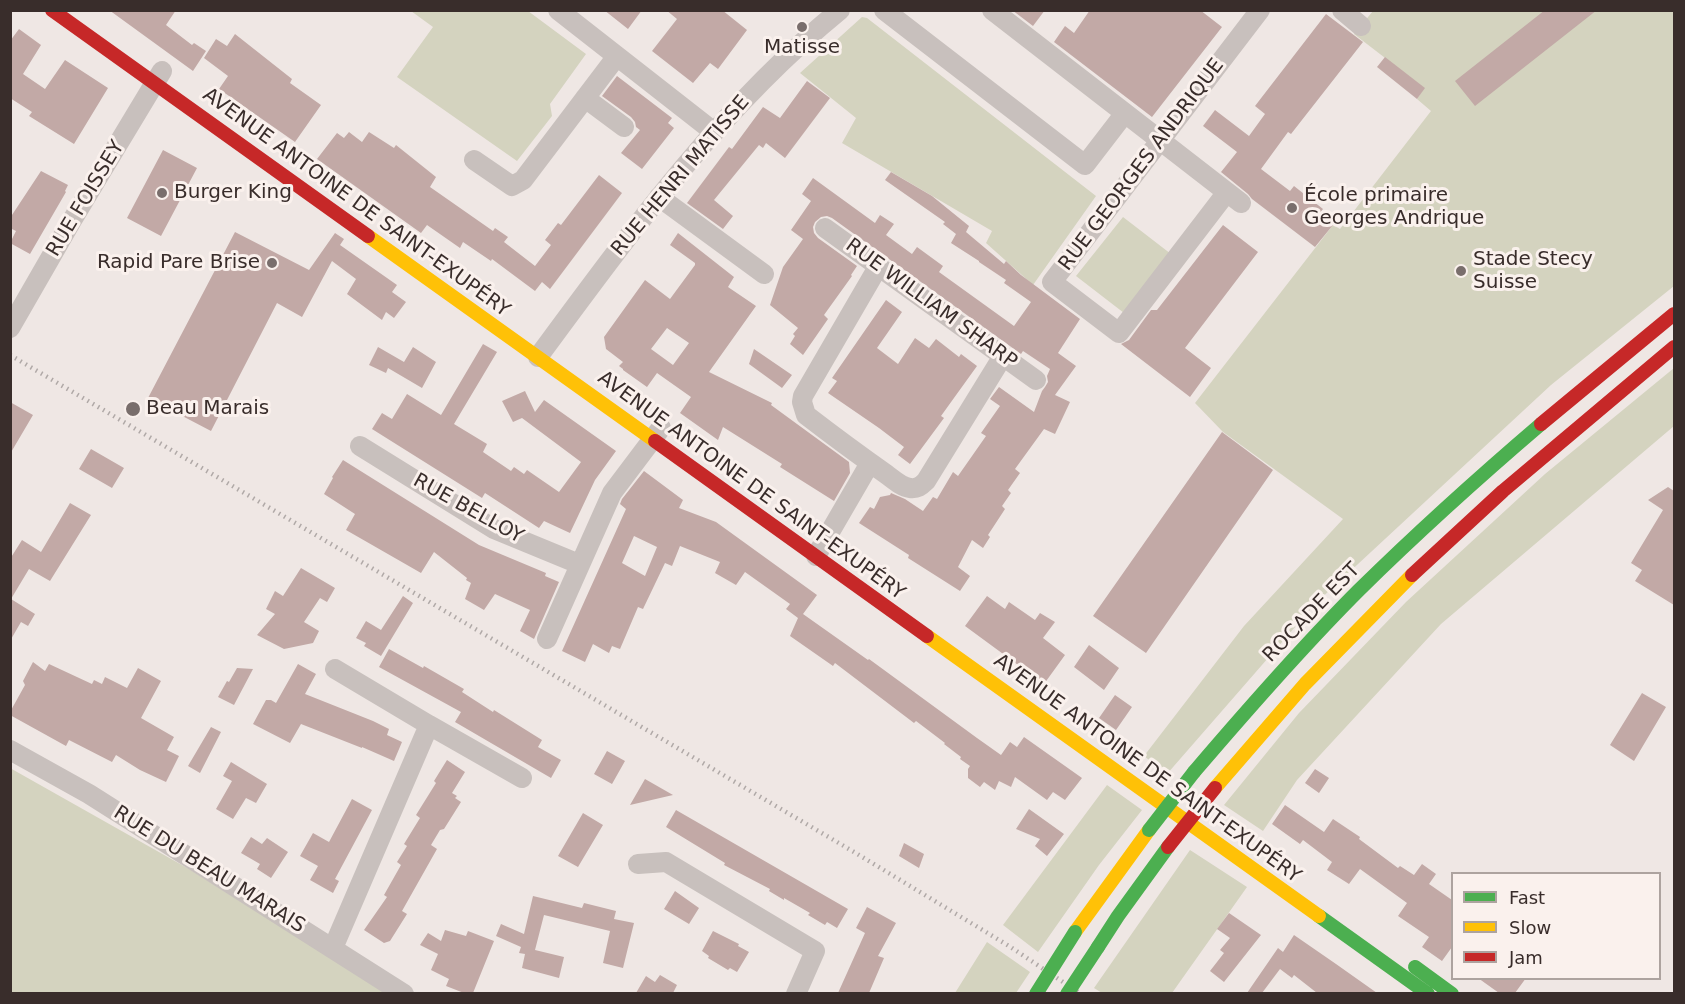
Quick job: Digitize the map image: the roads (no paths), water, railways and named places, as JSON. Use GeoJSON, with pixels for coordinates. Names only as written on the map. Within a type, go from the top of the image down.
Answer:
{"type":"FeatureCollection","features":[{"type":"Feature","properties":{"kind":"main road","name":"AVENUE ANTOINE DE SAINT-EXUPÉRY"},"geometry":{"type":"LineString","coordinates":[[52,10],[160,74],[821,547],[1428,993]]}},
{"type":"Feature","properties":{"kind":"main road","name":"ROCADE EST"},"geometry":{"type":"LineString","coordinates":[[1036,993],[1075,933],[1194,772],[1359,590],[1510,451],[1674,314]]}},
{"type":"Feature","properties":{"kind":"main road"},"geometry":{"type":"LineString","coordinates":[[1067,993],[1118,916],[1168,847],[1282,709],[1394,592],[1512,484],[1674,347]]}},
{"type":"Feature","properties":{"kind":"main road","name":"AVENUE ANTOINE DE SAINT-EXUPÉRY"},"geometry":{"type":"LineString","coordinates":[[1119,756],[1214,828],[1264,860]]}},
{"type":"Feature","properties":{"kind":"main road"},"geometry":{"type":"LineString","coordinates":[[1404,959],[1452,993]]}},
{"type":"Feature","properties":{"kind":"street"},"geometry":{"type":"LineString","coordinates":[[558,10],[714,132]]}},
{"type":"Feature","properties":{"kind":"street","name":"RUE HENRI MATISSE"},"geometry":{"type":"LineString","coordinates":[[543,348],[679,172],[714,132],[779,64],[840,10]]}},
{"type":"Feature","properties":{"kind":"street"},"geometry":{"type":"LineString","coordinates":[[884,10],[1084,165],[1125,113]]}},
{"type":"Feature","properties":{"kind":"street"},"geometry":{"type":"LineString","coordinates":[[992,10],[1161,141]]}},
{"type":"Feature","properties":{"kind":"street","name":"RUE GEORGES ANDRIQUE"},"geometry":{"type":"LineString","coordinates":[[1161,141],[1234,197],[1183,249],[1119,333],[1052,282],[1260,10]]}},
{"type":"Feature","properties":{"kind":"street"},"geometry":{"type":"LineString","coordinates":[[1342,10],[1361,26]]}},
{"type":"Feature","properties":{"kind":"street"},"geometry":{"type":"LineString","coordinates":[[474,160],[512,186],[523,180],[617,56]]}},
{"type":"Feature","properties":{"kind":"street","name":"RUE FOISSEY"},"geometry":{"type":"LineString","coordinates":[[10,328],[160,74]]}},
{"type":"Feature","properties":{"kind":"street"},"geometry":{"type":"LineString","coordinates":[[585,98],[624,127]]}},
{"type":"Feature","properties":{"kind":"street"},"geometry":{"type":"LineString","coordinates":[[660,197],[764,274]]}},
{"type":"Feature","properties":{"kind":"street","name":"RUE WILLIAM SHARP"},"geometry":{"type":"LineString","coordinates":[[825,228],[1036,380]]}},
{"type":"Feature","properties":{"kind":"street"},"geometry":{"type":"LineString","coordinates":[[878,267],[803,396],[802,402],[806,415],[870,463],[909,488],[916,488],[926,481],[1003,356]]}},
{"type":"Feature","properties":{"kind":"street"},"geometry":{"type":"LineString","coordinates":[[547,639],[612,494],[659,431]]}},
{"type":"Feature","properties":{"kind":"street","name":"RUE BELLOY"},"geometry":{"type":"LineString","coordinates":[[360,446],[494,528],[579,564]]}},
{"type":"Feature","properties":{"kind":"street"},"geometry":{"type":"LineString","coordinates":[[821,547],[870,463]]}},
{"type":"Feature","properties":{"kind":"street"},"geometry":{"type":"LineString","coordinates":[[335,669],[522,778]]}},
{"type":"Feature","properties":{"kind":"street"},"geometry":{"type":"LineString","coordinates":[[333,948],[429,725]]}},
{"type":"Feature","properties":{"kind":"street","name":"RUE DU BEAU MARAIS"},"geometry":{"type":"LineString","coordinates":[[10,750],[89,794],[404,993]]}},
{"type":"Feature","properties":{"kind":"street"},"geometry":{"type":"LineString","coordinates":[[638,864],[666,862],[814,951],[796,993]]}},
{"type":"Feature","properties":{"kind":"railway"},"geometry":{"type":"LineString","coordinates":[[10,355],[854,852],[1009,946],[1081,994]]}},
{"type":"Feature","properties":{"kind":"place","name":"Matisse"},"geometry":{"type":"Point","coordinates":[802,27]}},
{"type":"Feature","properties":{"kind":"place","name":"Burger King"},"geometry":{"type":"Point","coordinates":[162,193]}},
{"type":"Feature","properties":{"kind":"place","name":"École primaire Georges Andrique"},"geometry":{"type":"Point","coordinates":[1292,208]}},
{"type":"Feature","properties":{"kind":"place","name":"Rapid Pare Brise"},"geometry":{"type":"Point","coordinates":[272,263]}},
{"type":"Feature","properties":{"kind":"place","name":"Stade Stecy Suisse"},"geometry":{"type":"Point","coordinates":[1461,271]}},
{"type":"Feature","properties":{"kind":"place","name":"Beau Marais"},"geometry":{"type":"Point","coordinates":[133,409]}}]}
